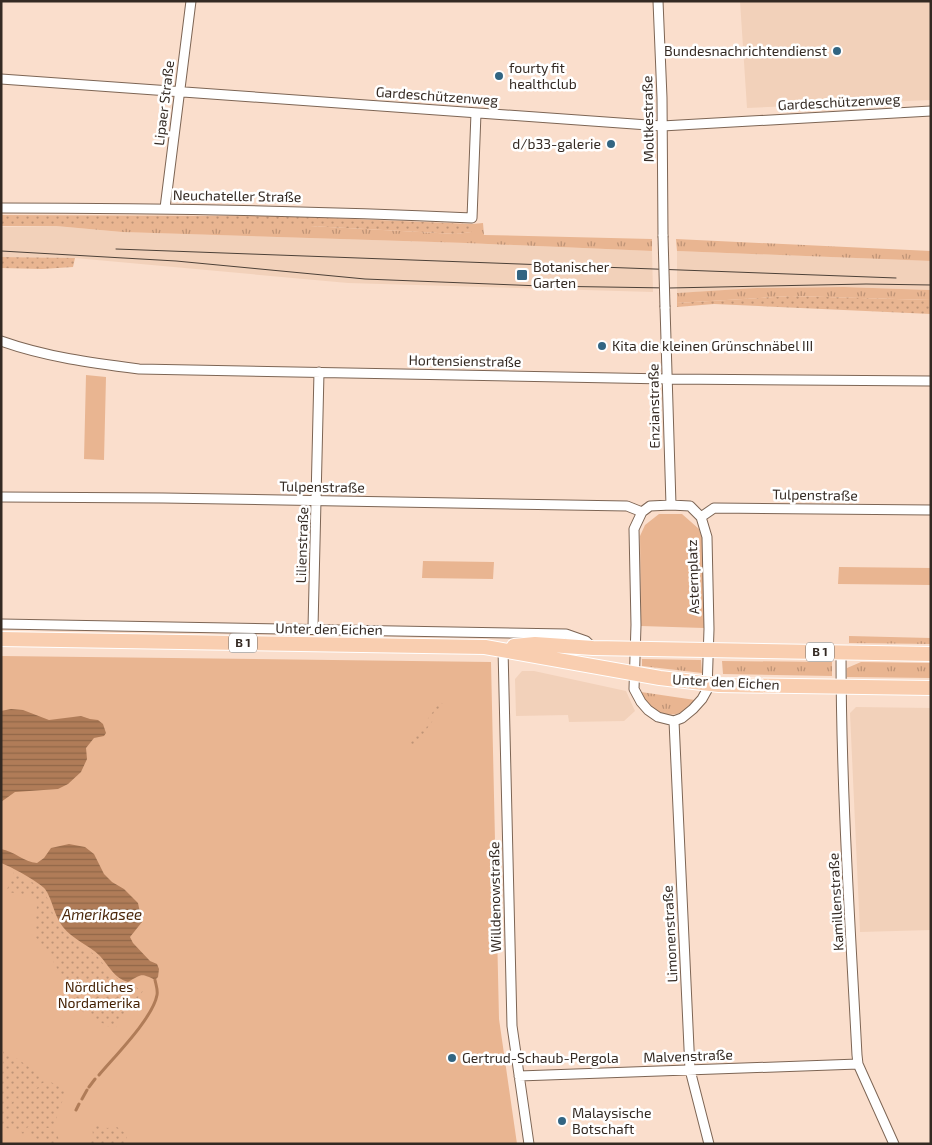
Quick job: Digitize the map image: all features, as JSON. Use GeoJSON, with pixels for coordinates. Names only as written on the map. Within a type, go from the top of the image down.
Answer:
{"type":"FeatureCollection","features":[{"type":"Feature","properties":{"kind":"main road","name":"Unter den Eichen"},"geometry":{"type":"LineString","coordinates":[[1,639],[498,648],[535,644],[592,648],[931,654]]}},
{"type":"Feature","properties":{"kind":"main road","name":"Unter den Eichen"},"geometry":{"type":"LineString","coordinates":[[498,648],[660,678],[708,683],[931,688]]}},
{"type":"Feature","properties":{"kind":"street","name":"Lipaer Straße"},"geometry":{"type":"LineString","coordinates":[[164,208],[191,1]]}},
{"type":"Feature","properties":{"kind":"street","name":"Moltkestraße"},"geometry":{"type":"LineString","coordinates":[[658,1],[665,307]]}},
{"type":"Feature","properties":{"kind":"street","name":"Gardeschützenweg"},"geometry":{"type":"LineString","coordinates":[[1,79],[662,126],[931,111]]}},
{"type":"Feature","properties":{"kind":"street","name":"Neuchateller Straße"},"geometry":{"type":"LineString","coordinates":[[1,208],[164,208],[312,211],[472,218],[476,113]]}},
{"type":"Feature","properties":{"kind":"street","name":"Enzianstraße"},"geometry":{"type":"LineString","coordinates":[[665,307],[670,505]]}},
{"type":"Feature","properties":{"kind":"street","name":"Hortensienstraße"},"geometry":{"type":"LineString","coordinates":[[1,341],[36,352],[99,364],[139,369],[667,379],[931,381]]}},
{"type":"Feature","properties":{"kind":"street","name":"Lilienstraße"},"geometry":{"type":"LineString","coordinates":[[313,628],[319,372]]}},
{"type":"Feature","properties":{"kind":"street","name":"Tulpenstraße"},"geometry":{"type":"LineString","coordinates":[[1,497],[627,506],[642,512]]}},
{"type":"Feature","properties":{"kind":"street"},"geometry":{"type":"LineString","coordinates":[[674,721],[658,716],[644,706],[634,689],[634,529],[642,512],[650,506],[690,506],[701,516]]}},
{"type":"Feature","properties":{"kind":"street","name":"Tulpenstraße"},"geometry":{"type":"LineString","coordinates":[[701,516],[714,508],[931,510]]}},
{"type":"Feature","properties":{"kind":"street","name":"Asternplatz"},"geometry":{"type":"LineString","coordinates":[[674,721],[682,718],[702,699],[707,690],[708,683],[707,537],[701,516]]}},
{"type":"Feature","properties":{"kind":"street","name":"Unter den Eichen"},"geometry":{"type":"LineString","coordinates":[[1,624],[313,628],[566,634],[586,641],[592,648]]}},
{"type":"Feature","properties":{"kind":"street","name":"Willdenowstraße"},"geometry":{"type":"LineString","coordinates":[[498,648],[512,1026],[529,1144]]}},
{"type":"Feature","properties":{"kind":"street","name":"Kamillenstraße"},"geometry":{"type":"LineString","coordinates":[[841,652],[850,925],[858,1064],[894,1144]]}},
{"type":"Feature","properties":{"kind":"street","name":"Limonenstraße"},"geometry":{"type":"LineString","coordinates":[[674,721],[690,1070],[709,1144]]}},
{"type":"Feature","properties":{"kind":"street","name":"Malvenstraße"},"geometry":{"type":"LineString","coordinates":[[519,1076],[858,1064]]}},
{"type":"Feature","properties":{"kind":"shaded area","name":"Bundesnachrichtendienst"},"geometry":{"type":"Polygon","coordinates":[[[740,1],[931,1],[931,100],[747,108],[740,1]]]}},
{"type":"Feature","properties":{"kind":"shaded area"},"geometry":{"type":"Polygon","coordinates":[[[56,226],[122,232],[652,251],[653,292],[348,283],[75,258],[1,257],[1,227],[56,226]]]}},
{"type":"Feature","properties":{"kind":"shaded area"},"geometry":{"type":"Polygon","coordinates":[[[677,251],[931,261],[931,290],[844,287],[769,288],[677,293],[677,251]]]}},
{"type":"Feature","properties":{"kind":"shaded area"},"geometry":{"type":"Polygon","coordinates":[[[522,671],[534,671],[626,691],[635,711],[624,721],[569,722],[568,715],[516,716],[515,679],[522,671]]]}},
{"type":"Feature","properties":{"kind":"shaded area"},"geometry":{"type":"Polygon","coordinates":[[[856,707],[931,708],[931,930],[860,932],[850,713],[856,707]]]}},
{"type":"Feature","properties":{"kind":"green space"},"geometry":{"type":"Polygon","coordinates":[[[1,215],[284,216],[472,224],[472,232],[456,234],[310,226],[1,226],[1,215]]]}},
{"type":"Feature","properties":{"kind":"green space"},"geometry":{"type":"Polygon","coordinates":[[[483,223],[484,235],[652,239],[652,251],[122,232],[56,226],[310,226],[456,234],[471,232],[472,224],[483,223]]]}},
{"type":"Feature","properties":{"kind":"green space"},"geometry":{"type":"Polygon","coordinates":[[[676,239],[931,251],[931,261],[677,251],[676,239]]]}},
{"type":"Feature","properties":{"kind":"green space"},"geometry":{"type":"Polygon","coordinates":[[[1,257],[75,258],[73,267],[42,269],[1,268],[1,257]]]}},
{"type":"Feature","properties":{"kind":"green space"},"geometry":{"type":"Polygon","coordinates":[[[844,287],[931,290],[931,300],[791,296],[677,303],[677,293],[756,288],[844,287]]]}},
{"type":"Feature","properties":{"kind":"green space"},"geometry":{"type":"Polygon","coordinates":[[[791,296],[931,300],[931,314],[714,304],[677,307],[677,303],[791,296]]]}},
{"type":"Feature","properties":{"kind":"green space"},"geometry":{"type":"Polygon","coordinates":[[[86,375],[106,377],[104,460],[84,459],[86,375]]]}},
{"type":"Feature","properties":{"kind":"green space"},"geometry":{"type":"Polygon","coordinates":[[[659,514],[682,514],[699,529],[703,541],[704,628],[641,626],[640,536],[645,525],[659,514]]]}},
{"type":"Feature","properties":{"kind":"green space"},"geometry":{"type":"Polygon","coordinates":[[[423,561],[494,562],[493,579],[422,578],[423,561]]]}},
{"type":"Feature","properties":{"kind":"green space"},"geometry":{"type":"Polygon","coordinates":[[[839,567],[931,568],[931,585],[838,584],[839,567]]]}},
{"type":"Feature","properties":{"kind":"green space"},"geometry":{"type":"Polygon","coordinates":[[[849,636],[931,638],[931,644],[849,643],[849,636]]]}},
{"type":"Feature","properties":{"kind":"green space"},"geometry":{"type":"Polygon","coordinates":[[[1,656],[491,662],[499,1019],[517,1144],[1,1144],[1,656]]]}},
{"type":"Feature","properties":{"kind":"green space"},"geometry":{"type":"Polygon","coordinates":[[[642,659],[701,660],[702,673],[642,666],[642,659]]]}},
{"type":"Feature","properties":{"kind":"green space"},"geometry":{"type":"Polygon","coordinates":[[[722,661],[832,662],[832,676],[723,674],[722,661]]]}},
{"type":"Feature","properties":{"kind":"green space"},"geometry":{"type":"Polygon","coordinates":[[[861,662],[931,663],[931,678],[847,677],[847,668],[861,662]]]}},
{"type":"Feature","properties":{"kind":"green space"},"geometry":{"type":"Polygon","coordinates":[[[641,692],[695,700],[682,712],[670,715],[659,712],[650,706],[641,692]]]}},
{"type":"Feature","properties":{"kind":"green space"},"geometry":{"type":"Polygon","coordinates":[[[440,702],[444,705],[413,748],[409,745],[440,702]]]}},
{"type":"Feature","properties":{"kind":"green space","name":"Nördliches Nordamerika"},"geometry":{"type":"Polygon","coordinates":[[[14,872],[44,889],[54,917],[62,931],[98,957],[109,972],[121,981],[143,991],[114,1030],[80,1010],[53,961],[34,935],[37,905],[32,897],[6,892],[14,872]]]}},
{"type":"Feature","properties":{"kind":"green space"},"geometry":{"type":"Polygon","coordinates":[[[3,1049],[48,1080],[1,1109],[3,1049]]]}},
{"type":"Feature","properties":{"kind":"green space"},"geometry":{"type":"Polygon","coordinates":[[[49,1081],[67,1091],[57,1113],[56,1127],[47,1128],[35,1122],[20,1133],[1,1126],[1,1111],[15,1100],[49,1081]]]}},
{"type":"Feature","properties":{"kind":"green space"},"geometry":{"type":"Polygon","coordinates":[[[36,1124],[46,1129],[56,1129],[60,1144],[52,1144],[21,1133],[36,1124]]]}},
{"type":"Feature","properties":{"kind":"green space"},"geometry":{"type":"Polygon","coordinates":[[[92,1124],[107,1128],[117,1127],[126,1134],[128,1144],[90,1144],[93,1136],[92,1124]]]}},
{"type":"Feature","properties":{"kind":"water"},"geometry":{"type":"Polygon","coordinates":[[[11,709],[23,710],[49,720],[81,716],[98,720],[103,724],[106,733],[104,736],[94,738],[86,748],[87,759],[81,772],[68,784],[58,789],[15,792],[1,802],[1,711],[11,709]]]}},
{"type":"Feature","properties":{"kind":"water","name":"Amerikasee"},"geometry":{"type":"Polygon","coordinates":[[[69,844],[85,847],[94,854],[104,874],[112,882],[124,889],[138,903],[142,922],[130,937],[133,943],[150,961],[157,964],[159,969],[158,977],[155,980],[144,975],[128,982],[119,978],[100,956],[63,927],[57,918],[50,897],[45,889],[24,874],[1,863],[1,849],[37,863],[44,858],[51,848],[69,844]]]}},
{"type":"Feature","properties":{"kind":"waterway"},"geometry":{"type":"LineString","coordinates":[[99,1075],[141,1026],[148,1015],[157,995],[155,980]]}},
{"type":"Feature","properties":{"kind":"waterway"},"geometry":{"type":"LineString","coordinates":[[89,1087],[95,1079]]}},
{"type":"Feature","properties":{"kind":"waterway"},"geometry":{"type":"LineString","coordinates":[[82,1099],[87,1090]]}},
{"type":"Feature","properties":{"kind":"waterway"},"geometry":{"type":"LineString","coordinates":[[76,1110],[79,1104]]}},
{"type":"Feature","properties":{"kind":"tram line"},"geometry":{"type":"LineString","coordinates":[[116,249],[896,278]]}},
{"type":"Feature","properties":{"kind":"tram line"},"geometry":{"type":"LineString","coordinates":[[1,251],[176,261],[365,279],[541,286],[669,288],[866,284],[931,285]]}},
{"type":"Feature","properties":{"kind":"place","name":"Bundesnachrichtendienst"},"geometry":{"type":"Point","coordinates":[837,51]}},
{"type":"Feature","properties":{"kind":"place","name":"fourty fit healthclub"},"geometry":{"type":"Point","coordinates":[499,76]}},
{"type":"Feature","properties":{"kind":"place","name":"d/b33-galerie"},"geometry":{"type":"Point","coordinates":[611,144]}},
{"type":"Feature","properties":{"kind":"place","name":"Botanischer Garten"},"geometry":{"type":"Point","coordinates":[522,275]}},
{"type":"Feature","properties":{"kind":"place","name":"Kita die kleinen Grünschnäbel III"},"geometry":{"type":"Point","coordinates":[602,346]}},
{"type":"Feature","properties":{"kind":"place","name":"Gertrud-Schaub-Pergola"},"geometry":{"type":"Point","coordinates":[452,1058]}},
{"type":"Feature","properties":{"kind":"place","name":"Malaysische Botschaft"},"geometry":{"type":"Point","coordinates":[562,1121]}}]}
